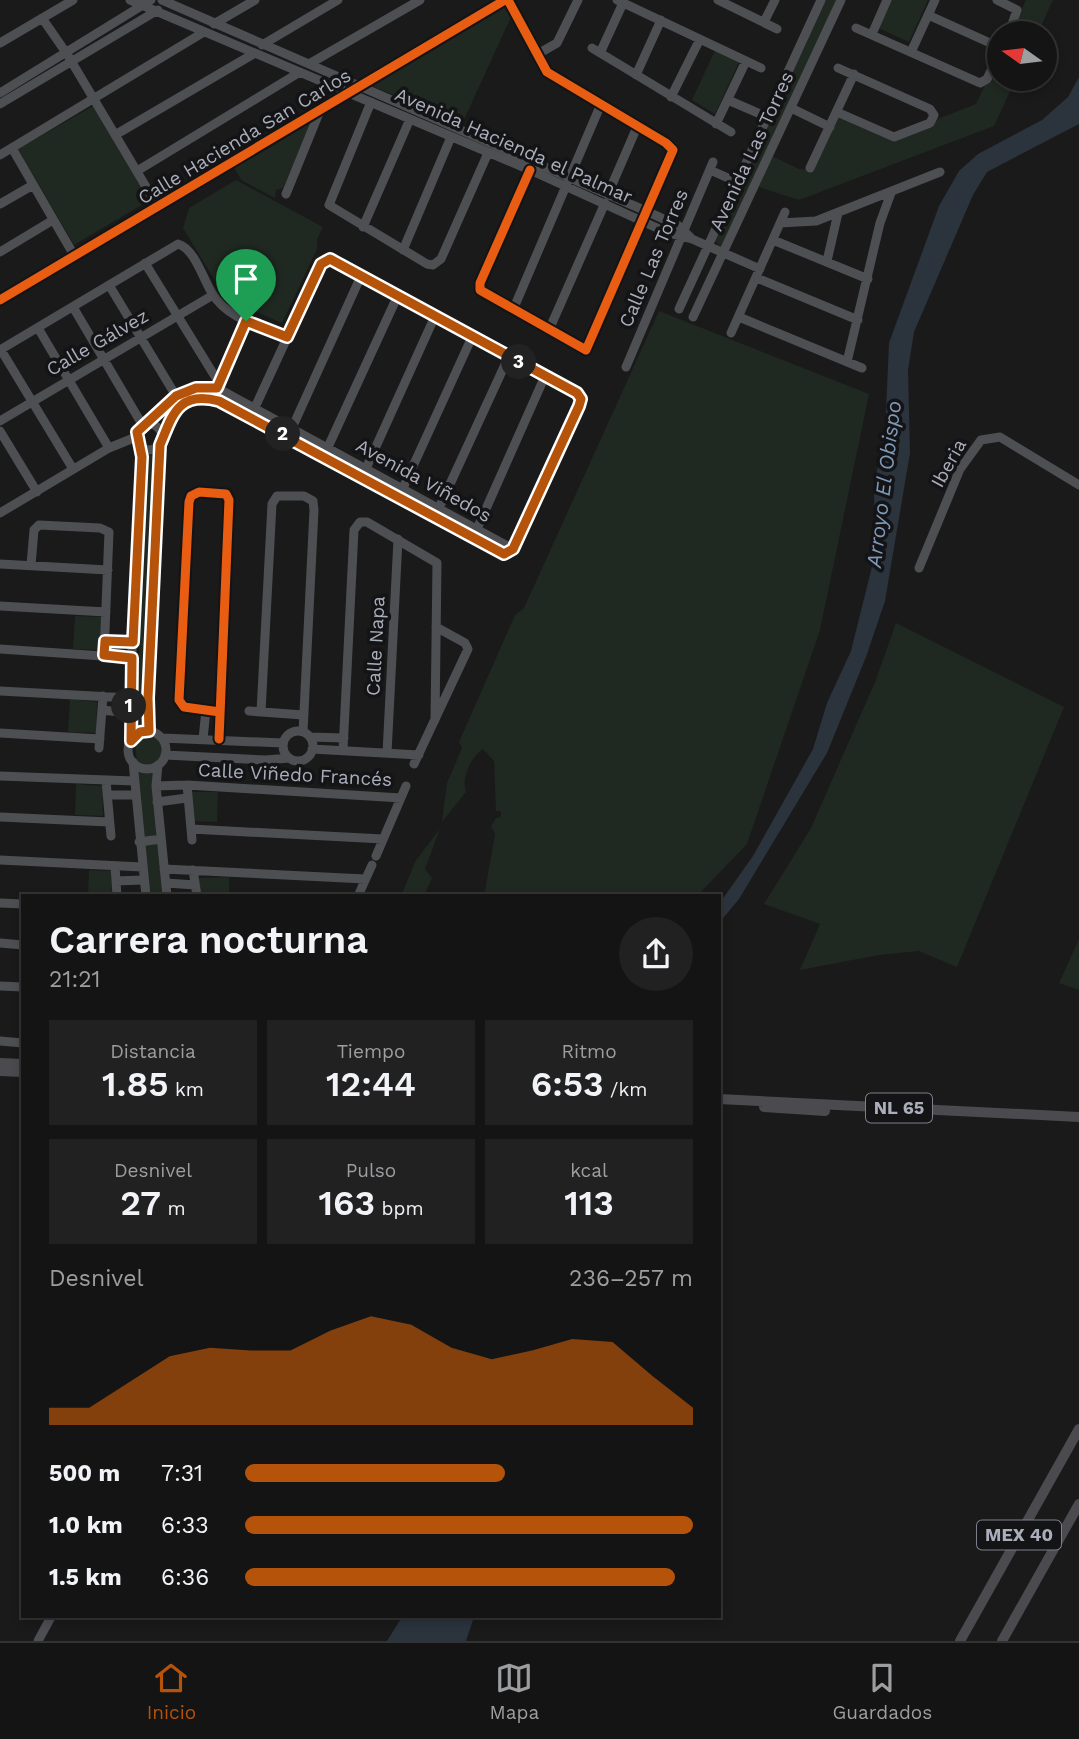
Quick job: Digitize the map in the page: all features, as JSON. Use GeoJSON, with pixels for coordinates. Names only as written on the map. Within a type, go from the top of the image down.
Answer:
{"type":"FeatureCollection","features":[{"type":"Feature","properties":{"kind":"main road"},"geometry":{"type":"LineString","coordinates":[[0,1063],[21,1064]]}},
{"type":"Feature","properties":{"kind":"main road"},"geometry":{"type":"LineString","coordinates":[[0,1071],[21,1072]]}},
{"type":"Feature","properties":{"kind":"main road","name":"NL 65"},"geometry":{"type":"LineString","coordinates":[[721,1098],[1079,1118]]}},
{"type":"Feature","properties":{"kind":"main road","name":"NL 65"},"geometry":{"type":"LineString","coordinates":[[721,1105],[1079,1125]]}},
{"type":"Feature","properties":{"kind":"main road","name":"MEX 40"},"geometry":{"type":"LineString","coordinates":[[960,1641],[1079,1429]]}},
{"type":"Feature","properties":{"kind":"main road","name":"MEX 40"},"geometry":{"type":"LineString","coordinates":[[1002,1641],[1079,1504]]}},
{"type":"Feature","properties":{"kind":"street"},"geometry":{"type":"LineString","coordinates":[[0,43],[73,0]]}},
{"type":"Feature","properties":{"kind":"street","name":"Avenida Hacienda el Palmar"},"geometry":{"type":"LineString","coordinates":[[130,0],[147,3],[156,11],[204,32],[488,153],[567,182]]}},
{"type":"Feature","properties":{"kind":"street"},"geometry":{"type":"LineString","coordinates":[[214,24],[255,0]]}},
{"type":"Feature","properties":{"kind":"street"},"geometry":{"type":"LineString","coordinates":[[262,45],[338,0]]}},
{"type":"Feature","properties":{"kind":"street"},"geometry":{"type":"LineString","coordinates":[[309,64],[420,0]]}},
{"type":"Feature","properties":{"kind":"street"},"geometry":{"type":"LineString","coordinates":[[506,0],[547,72],[673,150],[586,350],[480,290],[480,283],[530,170]]}},
{"type":"Feature","properties":{"kind":"street","name":"Calle Hacienda San Carlos"},"geometry":{"type":"LineString","coordinates":[[0,300],[506,0]]}},
{"type":"Feature","properties":{"kind":"street"},"geometry":{"type":"LineString","coordinates":[[536,55],[558,43],[578,0]]}},
{"type":"Feature","properties":{"kind":"street"},"geometry":{"type":"LineString","coordinates":[[718,0],[777,29]]}},
{"type":"Feature","properties":{"kind":"street"},"geometry":{"type":"LineString","coordinates":[[764,22],[775,0]]}},
{"type":"Feature","properties":{"kind":"street","name":"Avenida Las Torres"},"geometry":{"type":"LineString","coordinates":[[679,309],[820,0]]}},
{"type":"Feature","properties":{"kind":"street","name":"Avenida Las Torres"},"geometry":{"type":"LineString","coordinates":[[693,317],[841,0]]}},
{"type":"Feature","properties":{"kind":"street"},"geometry":{"type":"LineString","coordinates":[[872,34],[887,0]]}},
{"type":"Feature","properties":{"kind":"street"},"geometry":{"type":"LineString","coordinates":[[911,52],[935,0]]}},
{"type":"Feature","properties":{"kind":"street"},"geometry":{"type":"LineString","coordinates":[[997,0],[1015,8],[1017,14],[1014,21]]}},
{"type":"Feature","properties":{"kind":"street"},"geometry":{"type":"LineString","coordinates":[[0,93],[156,11],[169,1]]}},
{"type":"Feature","properties":{"kind":"street","name":"Avenida Hacienda el Palmar"},"geometry":{"type":"LineString","coordinates":[[169,1],[214,24],[362,86],[606,199],[642,220],[708,246],[858,320]]}},
{"type":"Feature","properties":{"kind":"street"},"geometry":{"type":"LineString","coordinates":[[731,132],[596,50],[620,2],[761,68]]}},
{"type":"Feature","properties":{"kind":"street"},"geometry":{"type":"LineString","coordinates":[[0,104],[147,3]]}},
{"type":"Feature","properties":{"kind":"street"},"geometry":{"type":"LineString","coordinates":[[929,15],[987,42]]}},
{"type":"Feature","properties":{"kind":"street"},"geometry":{"type":"LineString","coordinates":[[42,18],[158,207]]}},
{"type":"Feature","properties":{"kind":"street"},"geometry":{"type":"LineString","coordinates":[[636,75],[661,20]]}},
{"type":"Feature","properties":{"kind":"street"},"geometry":{"type":"LineString","coordinates":[[856,28],[980,83],[987,79]]}},
{"type":"Feature","properties":{"kind":"street"},"geometry":{"type":"LineString","coordinates":[[0,155],[204,32]]}},
{"type":"Feature","properties":{"kind":"street"},"geometry":{"type":"LineString","coordinates":[[671,97],[700,39]]}},
{"type":"Feature","properties":{"kind":"street"},"geometry":{"type":"LineString","coordinates":[[114,135],[255,53]]}},
{"type":"Feature","properties":{"kind":"street"},"geometry":{"type":"LineString","coordinates":[[716,124],[746,61]]}},
{"type":"Feature","properties":{"kind":"street"},"geometry":{"type":"LineString","coordinates":[[837,112],[887,135],[897,136],[932,121],[934,115],[930,108],[838,68]]}},
{"type":"Feature","properties":{"kind":"street"},"geometry":{"type":"LineString","coordinates":[[136,171],[300,72]]}},
{"type":"Feature","properties":{"kind":"street"},"geometry":{"type":"LineString","coordinates":[[810,168],[853,75]]}},
{"type":"Feature","properties":{"kind":"street"},"geometry":{"type":"LineString","coordinates":[[728,100],[767,117]]}},
{"type":"Feature","properties":{"kind":"street"},"geometry":{"type":"LineString","coordinates":[[371,102],[328,205],[430,265],[438,264],[441,259],[488,153]]}},
{"type":"Feature","properties":{"kind":"street"},"geometry":{"type":"LineString","coordinates":[[513,310],[601,104]]}},
{"type":"Feature","properties":{"kind":"street"},"geometry":{"type":"LineString","coordinates":[[791,108],[830,127]]}},
{"type":"Feature","properties":{"kind":"street"},"geometry":{"type":"LineString","coordinates":[[286,194],[319,113]]}},
{"type":"Feature","properties":{"kind":"street"},"geometry":{"type":"LineString","coordinates":[[363,228],[410,119]]}},
{"type":"Feature","properties":{"kind":"street"},"geometry":{"type":"LineString","coordinates":[[549,330],[637,127]]}},
{"type":"Feature","properties":{"kind":"street"},"geometry":{"type":"LineString","coordinates":[[403,250],[451,137]]}},
{"type":"Feature","properties":{"kind":"street"},"geometry":{"type":"LineString","coordinates":[[12,148],[75,257]]}},
{"type":"Feature","properties":{"kind":"street","name":"Calle Las Torres"},"geometry":{"type":"LineString","coordinates":[[626,367],[686,236],[712,166],[737,182]]}},
{"type":"Feature","properties":{"kind":"street"},"geometry":{"type":"LineString","coordinates":[[780,223],[808,223],[940,172]]}},
{"type":"Feature","properties":{"kind":"street"},"geometry":{"type":"LineString","coordinates":[[0,204],[33,185]]}},
{"type":"Feature","properties":{"kind":"street"},"geometry":{"type":"LineString","coordinates":[[847,362],[880,223],[891,193]]}},
{"type":"Feature","properties":{"kind":"street","name":"Avenida Hacienda el Palmar"},"geometry":{"type":"LineString","coordinates":[[606,199],[646,211],[686,236]]}},
{"type":"Feature","properties":{"kind":"street"},"geometry":{"type":"LineString","coordinates":[[731,333],[785,212]]}},
{"type":"Feature","properties":{"kind":"street"},"geometry":{"type":"LineString","coordinates":[[827,261],[838,213]]}},
{"type":"Feature","properties":{"kind":"street"},"geometry":{"type":"LineString","coordinates":[[0,252],[52,220]]}},
{"type":"Feature","properties":{"kind":"street"},"geometry":{"type":"LineString","coordinates":[[773,240],[868,279]]}},
{"type":"Feature","properties":{"kind":"street"},"geometry":{"type":"LineString","coordinates":[[73,469],[0,350],[176,245],[187,250],[222,307],[246,321],[287,337]]}},
{"type":"Feature","properties":{"kind":"street"},"geometry":{"type":"LineString","coordinates":[[253,412],[321,264],[325,260],[333,260],[577,393],[581,399],[513,549]]}},
{"type":"Feature","properties":{"kind":"street"},"geometry":{"type":"LineString","coordinates":[[145,263],[218,385]]}},
{"type":"Feature","properties":{"kind":"street"},"geometry":{"type":"LineString","coordinates":[[292,428],[361,276]]}},
{"type":"Feature","properties":{"kind":"street"},"geometry":{"type":"LineString","coordinates":[[109,285],[176,396]]}},
{"type":"Feature","properties":{"kind":"street","name":"Calle Gálvez"},"geometry":{"type":"LineString","coordinates":[[0,421],[213,295]]}},
{"type":"Feature","properties":{"kind":"street"},"geometry":{"type":"LineString","coordinates":[[328,447],[398,295]]}},
{"type":"Feature","properties":{"kind":"street"},"geometry":{"type":"LineString","coordinates":[[73,307],[145,425]]}},
{"type":"Feature","properties":{"kind":"street"},"geometry":{"type":"LineString","coordinates":[[362,478],[435,316]]}},
{"type":"Feature","properties":{"kind":"street"},"geometry":{"type":"LineString","coordinates":[[739,317],[862,368]]}},
{"type":"Feature","properties":{"kind":"street"},"geometry":{"type":"LineString","coordinates":[[218,385],[246,321]]}},
{"type":"Feature","properties":{"kind":"street"},"geometry":{"type":"LineString","coordinates":[[37,328],[109,448]]}},
{"type":"Feature","properties":{"kind":"street"},"geometry":{"type":"LineString","coordinates":[[404,488],[472,337]]}},
{"type":"Feature","properties":{"kind":"street"},"geometry":{"type":"LineString","coordinates":[[439,508],[509,356]]}},
{"type":"Feature","properties":{"kind":"street"},"geometry":{"type":"LineString","coordinates":[[477,529],[545,376]]}},
{"type":"Feature","properties":{"kind":"street"},"geometry":{"type":"LineString","coordinates":[[1,511],[109,448],[136,437],[176,396],[196,388],[218,385]]}},
{"type":"Feature","properties":{"kind":"street","name":"Avenida Viñedos"},"geometry":{"type":"LineString","coordinates":[[162,433],[174,412],[195,400],[219,401],[253,412],[292,428],[513,549],[506,554],[497,552],[362,478],[253,412],[218,385]]}},
{"type":"Feature","properties":{"kind":"street"},"geometry":{"type":"LineString","coordinates":[[145,425],[156,426],[162,433],[152,604],[149,731]]}},
{"type":"Feature","properties":{"kind":"street"},"geometry":{"type":"LineString","coordinates":[[0,430],[37,492]]}},
{"type":"Feature","properties":{"kind":"street"},"geometry":{"type":"LineString","coordinates":[[136,437],[142,448],[129,752],[133,762],[134,795],[146,894]]}},
{"type":"Feature","properties":{"kind":"street","name":"Iberia"},"geometry":{"type":"LineString","coordinates":[[919,568],[960,469],[981,440],[1000,437],[1079,485]]}},
{"type":"Feature","properties":{"kind":"street"},"geometry":{"type":"LineString","coordinates":[[142,448],[150,451],[160,445]]}},
{"type":"Feature","properties":{"kind":"street"},"geometry":{"type":"LineString","coordinates":[[219,739],[229,500],[226,494],[199,492],[191,496],[189,502],[178,700],[184,707],[220,712]]}},
{"type":"Feature","properties":{"kind":"street"},"geometry":{"type":"LineString","coordinates":[[261,712],[272,504],[277,496],[303,496],[313,501],[314,510],[299,715],[302,733],[312,749]]}},
{"type":"Feature","properties":{"kind":"street"},"geometry":{"type":"LineString","coordinates":[[343,750],[354,530],[360,522],[398,539],[437,563],[435,720]]}},
{"type":"Feature","properties":{"kind":"street"},"geometry":{"type":"LineString","coordinates":[[31,565],[36,526],[100,528],[109,534],[104,655]]}},
{"type":"Feature","properties":{"kind":"street"},"geometry":{"type":"LineString","coordinates":[[138,534],[148,540],[156,534]]}},
{"type":"Feature","properties":{"kind":"street","name":"Calle Napa"},"geometry":{"type":"LineString","coordinates":[[387,754],[398,539]]}},
{"type":"Feature","properties":{"kind":"street"},"geometry":{"type":"LineString","coordinates":[[0,564],[108,570]]}},
{"type":"Feature","properties":{"kind":"street"},"geometry":{"type":"LineString","coordinates":[[135,601],[146,599],[152,604]]}},
{"type":"Feature","properties":{"kind":"street"},"geometry":{"type":"LineString","coordinates":[[0,606],[106,612]]}},
{"type":"Feature","properties":{"kind":"street"},"geometry":{"type":"LineString","coordinates":[[165,755],[301,760],[312,749],[387,754],[416,760],[468,649],[465,643],[436,627]]}},
{"type":"Feature","properties":{"kind":"street"},"geometry":{"type":"LineString","coordinates":[[105,641],[133,642]]}},
{"type":"Feature","properties":{"kind":"street"},"geometry":{"type":"LineString","coordinates":[[0,649],[132,658]]}},
{"type":"Feature","properties":{"kind":"street"},"geometry":{"type":"LineString","coordinates":[[0,691],[130,698]]}},
{"type":"Feature","properties":{"kind":"street"},"geometry":{"type":"LineString","coordinates":[[0,733],[100,744],[103,696]]}},
{"type":"Feature","properties":{"kind":"street"},"geometry":{"type":"LineString","coordinates":[[102,710],[129,713]]}},
{"type":"Feature","properties":{"kind":"street"},"geometry":{"type":"LineString","coordinates":[[203,739],[206,710]]}},
{"type":"Feature","properties":{"kind":"street"},"geometry":{"type":"LineString","coordinates":[[249,711],[299,715]]}},
{"type":"Feature","properties":{"kind":"street"},"geometry":{"type":"LineString","coordinates":[[131,741],[140,732],[149,731],[162,738],[283,743]]}},
{"type":"Feature","properties":{"kind":"street"},"geometry":{"type":"LineString","coordinates":[[283,743],[287,736],[302,733],[344,738]]}},
{"type":"Feature","properties":{"kind":"street"},"geometry":{"type":"LineString","coordinates":[[162,738],[165,755],[158,765],[156,786],[167,894]]}},
{"type":"Feature","properties":{"kind":"street"},"geometry":{"type":"LineString","coordinates":[[234,759],[235,740]]}},
{"type":"Feature","properties":{"kind":"street"},"geometry":{"type":"LineString","coordinates":[[283,743],[289,758]]}},
{"type":"Feature","properties":{"kind":"street"},"geometry":{"type":"LineString","coordinates":[[133,762],[147,769],[158,765]]}},
{"type":"Feature","properties":{"kind":"street"},"geometry":{"type":"LineString","coordinates":[[0,776],[134,781]]}},
{"type":"Feature","properties":{"kind":"street"},"geometry":{"type":"LineString","coordinates":[[107,781],[111,836]]}},
{"type":"Feature","properties":{"kind":"street","name":"Calle Viñedo Francés"},"geometry":{"type":"LineString","coordinates":[[187,785],[192,840]]}},
{"type":"Feature","properties":{"kind":"street","name":"Calle Viñedo Francés"},"geometry":{"type":"LineString","coordinates":[[156,786],[187,785],[401,798]]}},
{"type":"Feature","properties":{"kind":"street","name":"Calle Viñedo Francés"},"geometry":{"type":"LineString","coordinates":[[359,894],[406,786]]}},
{"type":"Feature","properties":{"kind":"street"},"geometry":{"type":"LineString","coordinates":[[107,795],[134,795]]}},
{"type":"Feature","properties":{"kind":"street","name":"Calle Viñedo Francés"},"geometry":{"type":"LineString","coordinates":[[158,802],[187,798]]}},
{"type":"Feature","properties":{"kind":"street"},"geometry":{"type":"LineString","coordinates":[[0,817],[109,822]]}},
{"type":"Feature","properties":{"kind":"street"},"geometry":{"type":"LineString","coordinates":[[190,826],[383,839]]}},
{"type":"Feature","properties":{"kind":"street"},"geometry":{"type":"LineString","coordinates":[[139,842],[162,839]]}},
{"type":"Feature","properties":{"kind":"street"},"geometry":{"type":"LineString","coordinates":[[0,860],[142,867]]}},
{"type":"Feature","properties":{"kind":"street"},"geometry":{"type":"LineString","coordinates":[[115,866],[117,894]]}},
{"type":"Feature","properties":{"kind":"street"},"geometry":{"type":"LineString","coordinates":[[164,869],[365,879]]}},
{"type":"Feature","properties":{"kind":"street"},"geometry":{"type":"LineString","coordinates":[[194,870],[197,894]]}},
{"type":"Feature","properties":{"kind":"street"},"geometry":{"type":"LineString","coordinates":[[116,881],[143,880]]}},
{"type":"Feature","properties":{"kind":"street"},"geometry":{"type":"LineString","coordinates":[[166,883],[195,885]]}},
{"type":"Feature","properties":{"kind":"street"},"geometry":{"type":"LineString","coordinates":[[0,902],[21,904]]}},
{"type":"Feature","properties":{"kind":"street"},"geometry":{"type":"LineString","coordinates":[[0,943],[21,945]]}},
{"type":"Feature","properties":{"kind":"street"},"geometry":{"type":"LineString","coordinates":[[0,986],[21,987]]}},
{"type":"Feature","properties":{"kind":"street"},"geometry":{"type":"LineString","coordinates":[[0,1041],[21,1042]]}},
{"type":"Feature","properties":{"kind":"street"},"geometry":{"type":"LineString","coordinates":[[38,1641],[50,1618]]}},
{"type":"Feature","properties":{"kind":"shaded area"},"geometry":{"type":"Polygon","coordinates":[[[824,0],[839,0],[726,246],[721,247],[713,239],[824,0]]]}},
{"type":"Feature","properties":{"kind":"shaded area"},"geometry":{"type":"Polygon","coordinates":[[[889,0],[928,0],[909,42],[876,27],[889,0]]]}},
{"type":"Feature","properties":{"kind":"shaded area"},"geometry":{"type":"Polygon","coordinates":[[[1026,0],[1053,0],[1043,21],[1016,21],[1026,0]]]}},
{"type":"Feature","properties":{"kind":"shaded area"},"geometry":{"type":"Polygon","coordinates":[[[502,6],[512,15],[462,124],[372,86],[502,6]]]}},
{"type":"Feature","properties":{"kind":"shaded area"},"geometry":{"type":"Polygon","coordinates":[[[717,46],[741,58],[715,114],[692,100],[717,46]]]}},
{"type":"Feature","properties":{"kind":"shaded area"},"geometry":{"type":"Polygon","coordinates":[[[987,81],[987,91],[1010,91],[994,126],[799,200],[759,187],[772,156],[799,169],[811,170],[839,113],[892,137],[976,104],[987,81]]]}},
{"type":"Feature","properties":{"kind":"shaded area"},"geometry":{"type":"Polygon","coordinates":[[[93,106],[150,200],[74,245],[18,149],[93,106]]]}},
{"type":"Feature","properties":{"kind":"shaded area"},"geometry":{"type":"Polygon","coordinates":[[[312,122],[283,188],[276,190],[275,198],[241,180],[234,167],[312,122]]]}},
{"type":"Feature","properties":{"kind":"shaded area"},"geometry":{"type":"Polygon","coordinates":[[[236,180],[323,227],[317,239],[317,249],[282,323],[226,299],[183,228],[189,208],[236,180]]]}},
{"type":"Feature","properties":{"kind":"shaded area"},"geometry":{"type":"Polygon","coordinates":[[[659,311],[869,394],[820,630],[747,844],[699,894],[484,894],[495,834],[491,826],[496,818],[501,817],[501,811],[496,811],[494,761],[483,749],[475,757],[466,774],[466,792],[442,822],[447,783],[462,748],[459,742],[515,615],[524,608],[659,311]]]}},
{"type":"Feature","properties":{"kind":"shaded area"},"geometry":{"type":"Polygon","coordinates":[[[148,455],[157,456],[145,708],[160,738],[162,759],[153,779],[164,894],[149,894],[135,743],[148,455]]]}},
{"type":"Feature","properties":{"kind":"shaded area"},"geometry":{"type":"Polygon","coordinates":[[[75,616],[103,617],[100,650],[73,649],[75,616]]]}},
{"type":"Feature","properties":{"kind":"shaded area"},"geometry":{"type":"Polygon","coordinates":[[[896,623],[1064,707],[957,967],[919,951],[879,955],[800,970],[820,924],[764,904],[811,828],[875,682],[896,623]]]}},
{"type":"Feature","properties":{"kind":"shaded area"},"geometry":{"type":"Polygon","coordinates":[[[70,699],[97,702],[96,733],[68,732],[70,699]]]}},
{"type":"Feature","properties":{"kind":"shaded area"},"geometry":{"type":"Polygon","coordinates":[[[76,784],[102,786],[103,816],[75,815],[76,784]]]}},
{"type":"Feature","properties":{"kind":"shaded area"},"geometry":{"type":"Polygon","coordinates":[[[188,792],[218,792],[217,822],[192,821],[188,792]]]}},
{"type":"Feature","properties":{"kind":"shaded area"},"geometry":{"type":"Polygon","coordinates":[[[440,829],[425,869],[432,878],[425,894],[402,894],[416,860],[440,829]]]}},
{"type":"Feature","properties":{"kind":"shaded area"},"geometry":{"type":"Polygon","coordinates":[[[89,870],[111,871],[112,894],[88,894],[89,870]]]}},
{"type":"Feature","properties":{"kind":"shaded area"},"geometry":{"type":"Polygon","coordinates":[[[229,877],[229,894],[199,894],[197,878],[229,877]]]}},
{"type":"Feature","properties":{"kind":"shaded area"},"geometry":{"type":"Polygon","coordinates":[[[1079,939],[1079,990],[1059,983],[1079,939]]]}},
{"type":"Feature","properties":{"kind":"water","name":"Arroyo El Obispo"},"geometry":{"type":"Polygon","coordinates":[[[1079,77],[1079,124],[987,172],[973,195],[914,332],[908,370],[910,453],[885,601],[866,657],[827,753],[739,899],[721,921],[721,901],[753,856],[813,749],[827,703],[851,651],[875,555],[874,485],[885,433],[889,343],[939,206],[959,171],[978,154],[1042,120],[1068,97],[1079,77]]]}},
{"type":"Feature","properties":{"kind":"water"},"geometry":{"type":"Polygon","coordinates":[[[401,1618],[474,1618],[466,1641],[387,1641],[401,1618]]]}},
{"type":"Feature","properties":{"kind":"cycle path"},"geometry":{"type":"LineString","coordinates":[[0,300],[505,0]]}},
{"type":"Feature","properties":{"kind":"cycle path"},"geometry":{"type":"LineString","coordinates":[[508,0],[547,72],[666,143],[673,150],[586,350],[480,290],[480,283],[530,170]]}},
{"type":"Feature","properties":{"kind":"cycle path"},"geometry":{"type":"LineString","coordinates":[[219,739],[229,500],[226,494],[199,492],[191,496],[189,502],[179,700],[184,707],[220,712]]}},
{"type":"Feature","properties":{"kind":"route"},"geometry":{"type":"LineString","coordinates":[[330,259],[579,394],[581,399],[513,549],[504,554],[219,401],[201,399],[181,406],[168,421],[160,445],[147,715],[149,731],[140,732],[131,741],[129,713],[132,658],[104,655],[105,641],[133,642],[142,457],[137,432],[176,396],[196,388],[217,388],[246,321],[287,337],[321,264],[330,259]]}}]}
